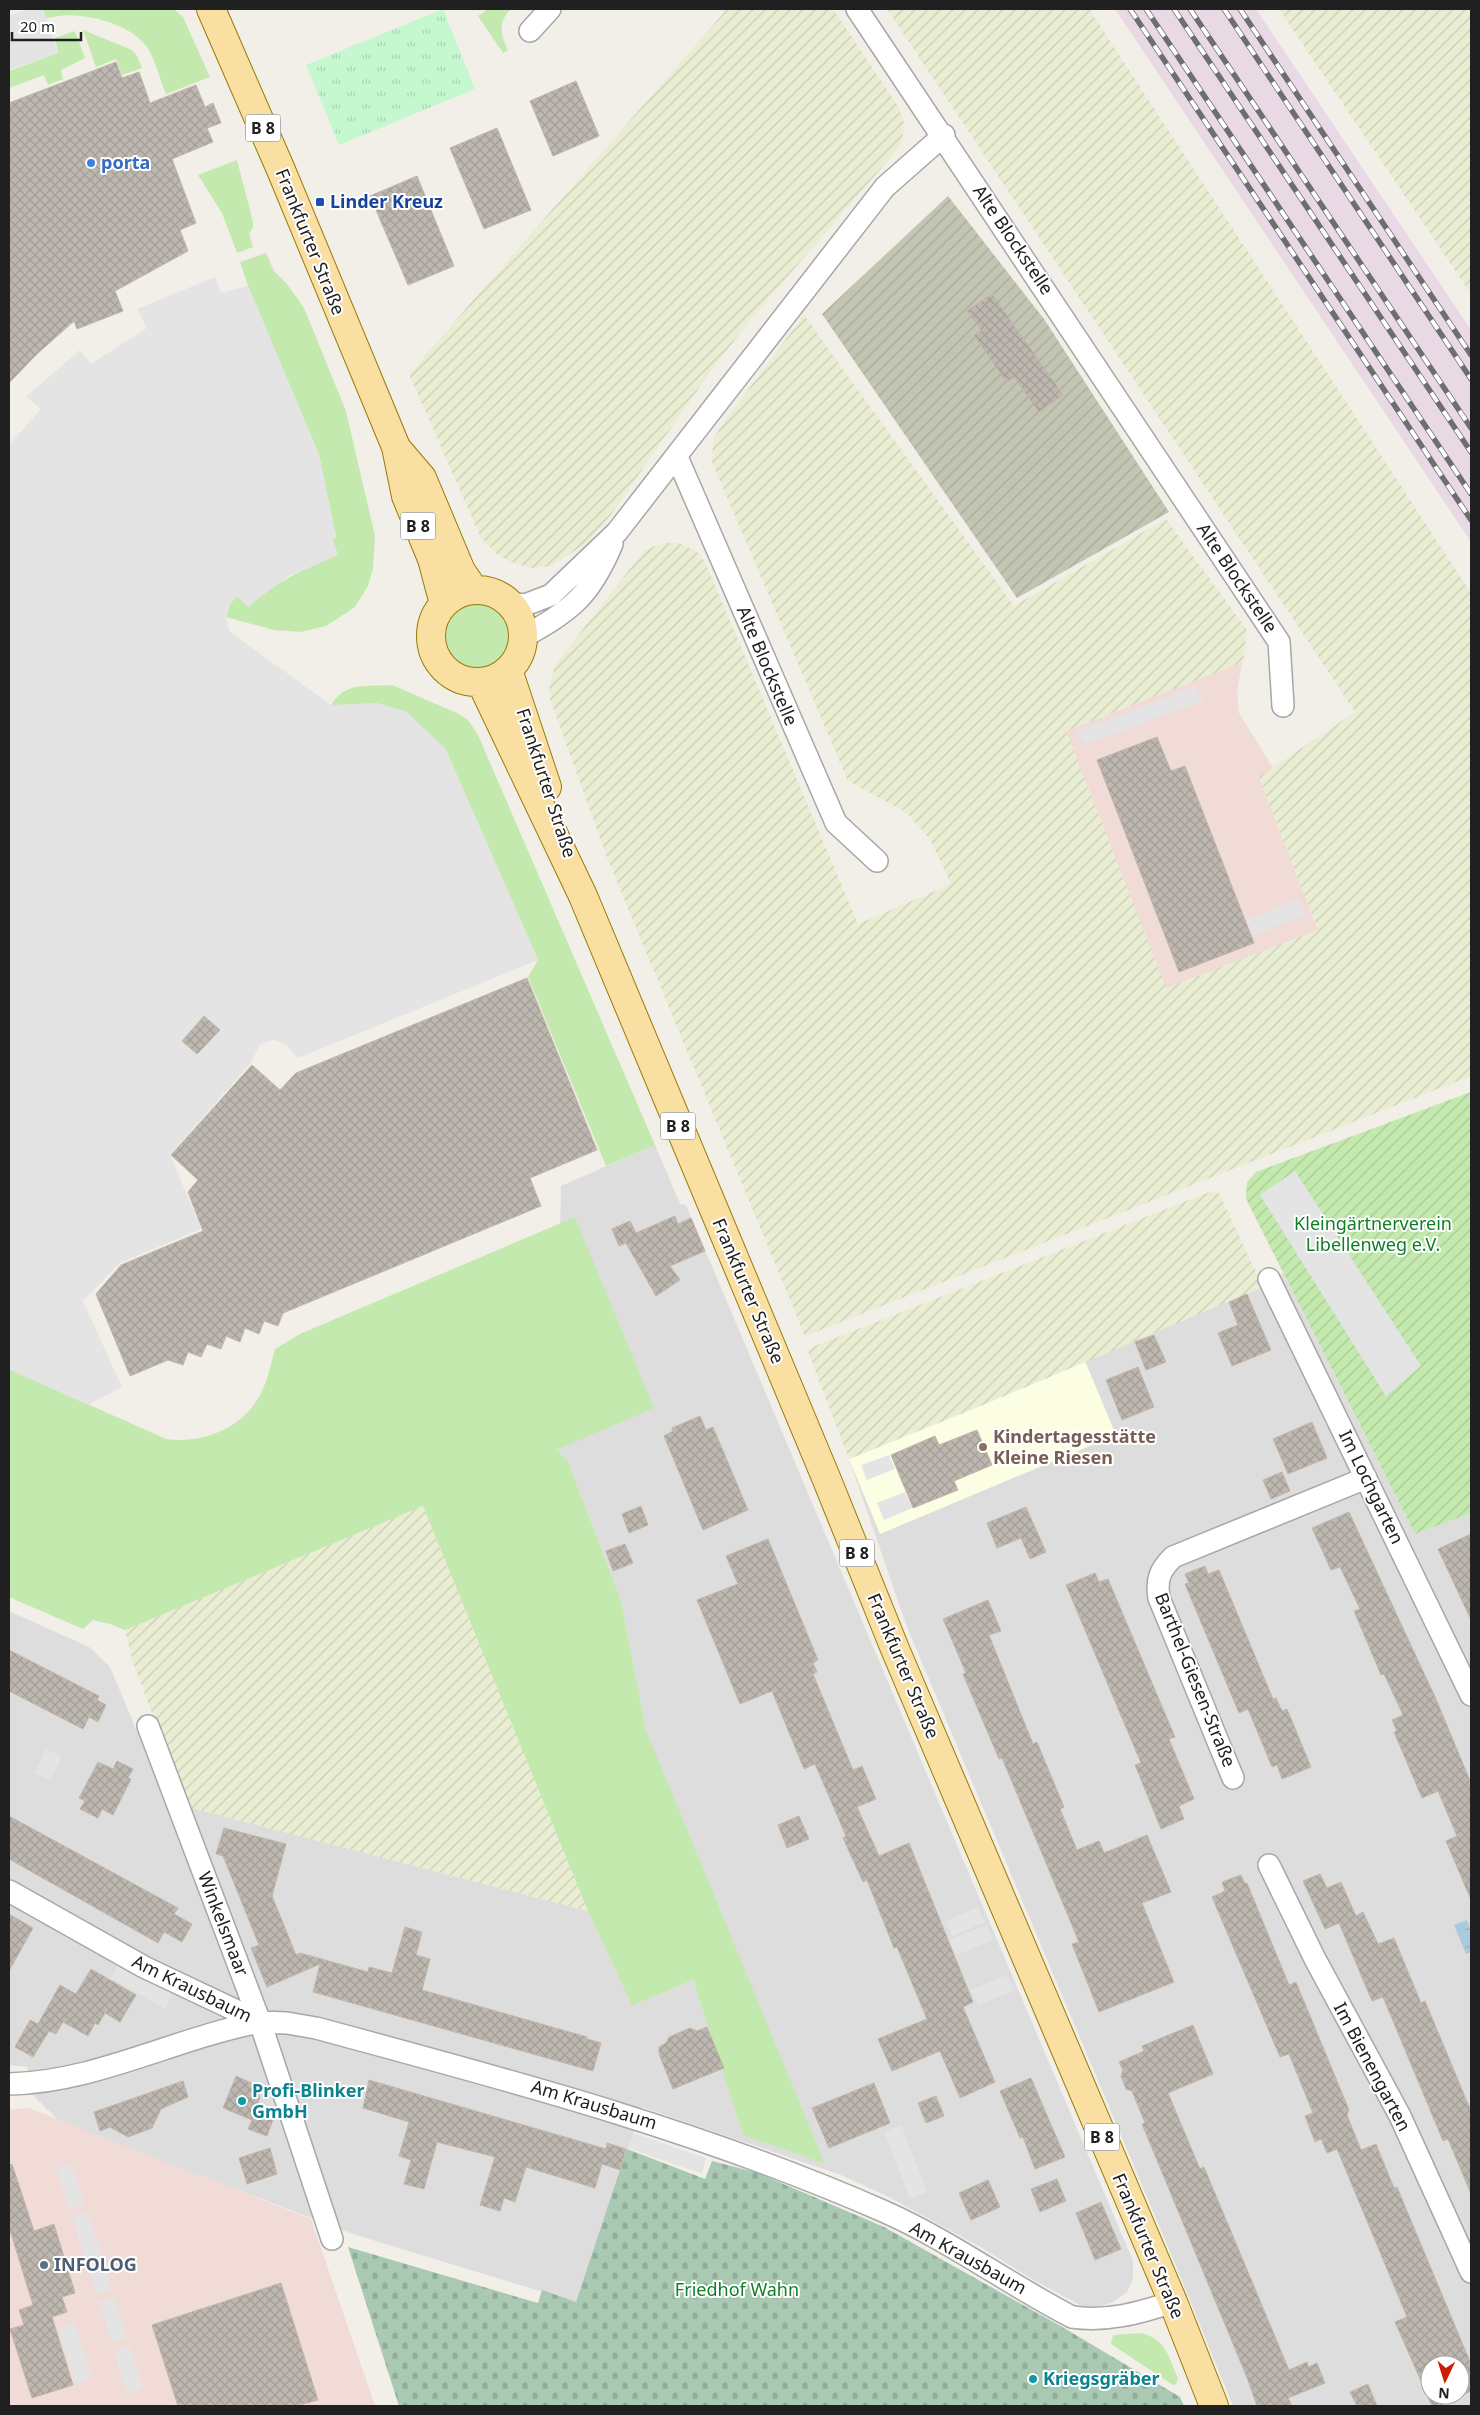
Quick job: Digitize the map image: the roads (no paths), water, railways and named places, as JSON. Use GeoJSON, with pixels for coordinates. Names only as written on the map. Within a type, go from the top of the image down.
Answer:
{"type":"FeatureCollection","features":[{"type":"Feature","properties":{"kind":"main road","name":"Frankfurter Straße"},"geometry":{"type":"LineString","coordinates":[[211,9],[281,170],[396,448],[406,496],[432,559],[444,604]]}},
{"type":"Feature","properties":{"kind":"main road","name":"Frankfurter Straße"},"geometry":{"type":"LineString","coordinates":[[396,448],[422,478],[462,571],[474,590]]}},
{"type":"Feature","properties":{"kind":"main road"},"geometry":{"type":"LineString","coordinates":[[474,590],[487,591],[509,603],[520,618],[523,637],[519,655],[508,670],[500,676],[481,682],[470,682],[449,672],[441,664],[434,652],[431,638],[432,625],[444,604],[458,594],[474,590]]}},
{"type":"Feature","properties":{"kind":"main road","name":"Frankfurter Straße"},"geometry":{"type":"LineString","coordinates":[[508,670],[583,896]]}},
{"type":"Feature","properties":{"kind":"main road","name":"Frankfurter Straße"},"geometry":{"type":"LineString","coordinates":[[481,682],[583,896],[812,1444],[895,1649],[1173,2302],[1214,2406]]}},
{"type":"Feature","properties":{"kind":"street"},"geometry":{"type":"LineString","coordinates":[[530,31],[550,9]]}},
{"type":"Feature","properties":{"kind":"street","name":"Alte Blockstelle"},"geometry":{"type":"LineString","coordinates":[[858,9],[944,135],[1279,642],[1283,706]]}},
{"type":"Feature","properties":{"kind":"street"},"geometry":{"type":"LineString","coordinates":[[509,603],[525,605],[551,595],[617,532],[885,187],[944,135]]}},
{"type":"Feature","properties":{"kind":"street","name":"Alte Blockstelle"},"geometry":{"type":"LineString","coordinates":[[677,457],[836,824],[877,861]]}},
{"type":"Feature","properties":{"kind":"street"},"geometry":{"type":"LineString","coordinates":[[523,637],[560,616],[576,603],[592,583],[617,532]]}},
{"type":"Feature","properties":{"kind":"street","name":"Im Lochgarten"},"geometry":{"type":"LineString","coordinates":[[1269,1279],[1471,1695]]}},
{"type":"Feature","properties":{"kind":"street","name":"Barthel-Giesen-Straße"},"geometry":{"type":"LineString","coordinates":[[1233,1778],[1159,1598],[1158,1577],[1164,1566],[1174,1557],[1366,1478]]}},
{"type":"Feature","properties":{"kind":"street","name":"Winkelsmaar"},"geometry":{"type":"LineString","coordinates":[[148,1726],[260,2022],[332,2238]]}},
{"type":"Feature","properties":{"kind":"street","name":"Im Bienengarten"},"geometry":{"type":"LineString","coordinates":[[1269,1865],[1315,1959],[1400,2116],[1471,2272]]}},
{"type":"Feature","properties":{"kind":"street","name":"Am Krausbaum"},"geometry":{"type":"LineString","coordinates":[[9,1891],[144,1967],[260,2022],[287,2023],[316,2028],[547,2090],[639,2118],[804,2178],[885,2212],[939,2240],[1072,2317],[1092,2320],[1132,2316],[1173,2302]]}},
{"type":"Feature","properties":{"kind":"street"},"geometry":{"type":"LineString","coordinates":[[9,2084],[54,2079],[118,2065],[236,2026],[260,2022]]}},
{"type":"Feature","properties":{"kind":"water"},"geometry":{"type":"Polygon","coordinates":[[[1467,1920],[1471,1931],[1471,1952],[1466,1954],[1454,1925],[1467,1920]]]}},
{"type":"Feature","properties":{"kind":"railway"},"geometry":{"type":"LineString","coordinates":[[1130,9],[1471,520]]}},
{"type":"Feature","properties":{"kind":"railway"},"geometry":{"type":"LineString","coordinates":[[1146,9],[1471,494]]}},
{"type":"Feature","properties":{"kind":"railway"},"geometry":{"type":"LineString","coordinates":[[1174,9],[1471,452]]}},
{"type":"Feature","properties":{"kind":"railway"},"geometry":{"type":"LineString","coordinates":[[1190,9],[1471,428]]}},
{"type":"Feature","properties":{"kind":"railway"},"geometry":{"type":"LineString","coordinates":[[1224,9],[1471,379]]}},
{"type":"Feature","properties":{"kind":"railway"},"geometry":{"type":"LineString","coordinates":[[1240,9],[1471,355]]}},
{"type":"Feature","properties":{"kind":"place","name":"porta"},"geometry":{"type":"Point","coordinates":[91,163]}},
{"type":"Feature","properties":{"kind":"place","name":"Linder Kreuz"},"geometry":{"type":"Point","coordinates":[320,202]}},
{"type":"Feature","properties":{"kind":"place","name":"Kindertagesstätte Kleine Riesen"},"geometry":{"type":"Point","coordinates":[983,1447]}},
{"type":"Feature","properties":{"kind":"place","name":"Profi-Blinker GmbH"},"geometry":{"type":"Point","coordinates":[242,2101]}},
{"type":"Feature","properties":{"kind":"place","name":"INFOLOG"},"geometry":{"type":"Point","coordinates":[44,2265]}},
{"type":"Feature","properties":{"kind":"place","name":"Kriegsgräber"},"geometry":{"type":"Point","coordinates":[1033,2379]}},
{"type":"Feature","properties":{"kind":"park label","name":"Kleingärtnerverein Libellenweg e.V."},"geometry":{"type":"Point","coordinates":[1373,1234]}},
{"type":"Feature","properties":{"kind":"park label","name":"Friedhof Wahn"},"geometry":{"type":"Point","coordinates":[737,2290]}}]}
